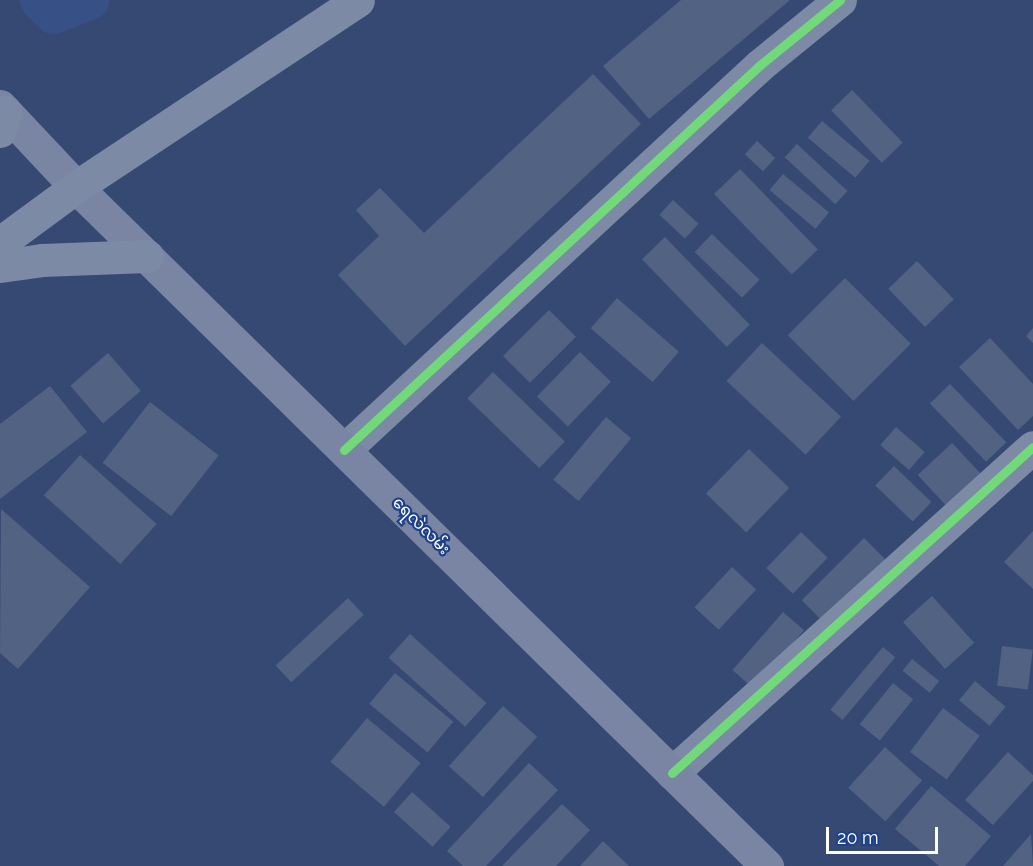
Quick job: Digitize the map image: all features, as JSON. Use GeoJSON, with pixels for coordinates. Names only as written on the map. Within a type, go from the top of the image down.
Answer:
{"type":"FeatureCollection","features":[{"type":"Feature","properties":{"kind":"main road"},"geometry":{"type":"LineString","coordinates":[[0,243],[76,186],[358,0]]}},
{"type":"Feature","properties":{"kind":"main road","name":"ရေလဲလမ်း"},"geometry":{"type":"LineString","coordinates":[[2,116],[76,186],[767,866]]}},
{"type":"Feature","properties":{"kind":"main road"},"geometry":{"type":"LineString","coordinates":[[0,266],[42,260],[147,256]]}},
{"type":"Feature","properties":{"kind":"street"},"geometry":{"type":"LineString","coordinates":[[344,450],[760,65],[840,0]]}},
{"type":"Feature","properties":{"kind":"street"},"geometry":{"type":"LineString","coordinates":[[672,773],[1033,447]]}},
{"type":"Feature","properties":{"kind":"building"},"geometry":{"type":"Polygon","coordinates":[[[681,0],[790,0],[649,119],[603,66],[681,0]]]}},
{"type":"Feature","properties":{"kind":"building"},"geometry":{"type":"Polygon","coordinates":[[[593,74],[641,124],[405,346],[338,275],[379,236],[356,210],[380,188],[424,233],[593,74]]]}},
{"type":"Feature","properties":{"kind":"building"},"geometry":{"type":"Polygon","coordinates":[[[852,90],[903,143],[882,163],[831,110],[852,90]]]}},
{"type":"Feature","properties":{"kind":"building"},"geometry":{"type":"Polygon","coordinates":[[[822,121],[869,161],[855,178],[808,138],[822,121]]]}},
{"type":"Feature","properties":{"kind":"building"},"geometry":{"type":"Polygon","coordinates":[[[757,141],[775,158],[763,171],[745,154],[757,141]]]}},
{"type":"Feature","properties":{"kind":"building"},"geometry":{"type":"Polygon","coordinates":[[[797,144],[847,191],[835,204],[785,157],[797,144]]]}},
{"type":"Feature","properties":{"kind":"building"},"geometry":{"type":"Polygon","coordinates":[[[740,169],[818,250],[792,275],[714,194],[740,169]]]}},
{"type":"Feature","properties":{"kind":"building"},"geometry":{"type":"Polygon","coordinates":[[[783,174],[829,213],[815,229],[770,190],[783,174]]]}},
{"type":"Feature","properties":{"kind":"building"},"geometry":{"type":"Polygon","coordinates":[[[673,200],[699,224],[685,238],[659,215],[673,200]]]}},
{"type":"Feature","properties":{"kind":"building"},"geometry":{"type":"Polygon","coordinates":[[[712,234],[759,280],[742,298],[695,252],[712,234]]]}},
{"type":"Feature","properties":{"kind":"building"},"geometry":{"type":"Polygon","coordinates":[[[665,237],[750,325],[727,347],[642,259],[665,237]]]}},
{"type":"Feature","properties":{"kind":"building"},"geometry":{"type":"Polygon","coordinates":[[[917,261],[954,299],[925,327],[888,289],[917,261]]]}},
{"type":"Feature","properties":{"kind":"building"},"geometry":{"type":"Polygon","coordinates":[[[845,278],[911,344],[853,401],[788,335],[845,278]]]}},
{"type":"Feature","properties":{"kind":"building"},"geometry":{"type":"Polygon","coordinates":[[[617,298],[679,352],[653,382],[591,328],[617,298]]]}},
{"type":"Feature","properties":{"kind":"building"},"geometry":{"type":"Polygon","coordinates":[[[549,310],[576,337],[530,383],[503,356],[549,310]]]}},
{"type":"Feature","properties":{"kind":"building"},"geometry":{"type":"Polygon","coordinates":[[[1033,328],[1033,343],[1026,336],[1033,328]]]}},
{"type":"Feature","properties":{"kind":"building"},"geometry":{"type":"Polygon","coordinates":[[[990,338],[1033,384],[1033,416],[1018,430],[959,367],[990,338]]]}},
{"type":"Feature","properties":{"kind":"building"},"geometry":{"type":"Polygon","coordinates":[[[762,343],[841,417],[806,455],[727,381],[762,343]]]}},
{"type":"Feature","properties":{"kind":"building"},"geometry":{"type":"Polygon","coordinates":[[[580,352],[611,382],[568,426],[537,397],[580,352]]]}},
{"type":"Feature","properties":{"kind":"building"},"geometry":{"type":"Polygon","coordinates":[[[108,353],[141,391],[103,424],[70,386],[108,353]]]}},
{"type":"Feature","properties":{"kind":"building"},"geometry":{"type":"Polygon","coordinates":[[[493,372],[565,441],[539,468],[467,399],[493,372]]]}},
{"type":"Feature","properties":{"kind":"building"},"geometry":{"type":"Polygon","coordinates":[[[950,384],[1006,442],[986,462],[930,403],[950,384]]]}},
{"type":"Feature","properties":{"kind":"building"},"geometry":{"type":"Polygon","coordinates":[[[50,386],[87,432],[0,499],[0,424],[50,386]]]}},
{"type":"Feature","properties":{"kind":"building"},"geometry":{"type":"Polygon","coordinates":[[[150,402],[219,456],[171,516],[103,463],[150,402]]]}},
{"type":"Feature","properties":{"kind":"building"},"geometry":{"type":"Polygon","coordinates":[[[606,417],[631,438],[579,501],[553,480],[606,417]]]}},
{"type":"Feature","properties":{"kind":"building"},"geometry":{"type":"Polygon","coordinates":[[[896,427],[925,452],[909,470],[880,445],[896,427]]]}},
{"type":"Feature","properties":{"kind":"building"},"geometry":{"type":"Polygon","coordinates":[[[952,443],[985,479],[951,511],[918,475],[952,443]]]}},
{"type":"Feature","properties":{"kind":"building"},"geometry":{"type":"Polygon","coordinates":[[[749,449],[789,488],[746,532],[706,494],[749,449]]]}},
{"type":"Feature","properties":{"kind":"building"},"geometry":{"type":"Polygon","coordinates":[[[80,455],[157,524],[120,564],[44,495],[80,455]]]}},
{"type":"Feature","properties":{"kind":"building"},"geometry":{"type":"Polygon","coordinates":[[[894,466],[931,502],[913,522],[875,485],[894,466]]]}},
{"type":"Feature","properties":{"kind":"building"},"geometry":{"type":"Polygon","coordinates":[[[1,509],[90,587],[18,669],[0,653],[1,509]]]}},
{"type":"Feature","properties":{"kind":"building"},"geometry":{"type":"Polygon","coordinates":[[[1033,531],[1033,589],[1004,562],[1033,531]]]}},
{"type":"Feature","properties":{"kind":"building"},"geometry":{"type":"Polygon","coordinates":[[[801,532],[828,558],[793,594],[766,568],[801,532]]]}},
{"type":"Feature","properties":{"kind":"building"},"geometry":{"type":"Polygon","coordinates":[[[864,538],[886,560],[824,622],[802,600],[864,538]]]}},
{"type":"Feature","properties":{"kind":"building"},"geometry":{"type":"Polygon","coordinates":[[[732,567],[756,590],[719,630],[694,607],[732,567]]]}},
{"type":"Feature","properties":{"kind":"building"},"geometry":{"type":"Polygon","coordinates":[[[932,596],[974,643],[945,669],[903,622],[932,596]]]}},
{"type":"Feature","properties":{"kind":"building"},"geometry":{"type":"Polygon","coordinates":[[[348,598],[364,615],[291,682],[276,666],[348,598]]]}},
{"type":"Feature","properties":{"kind":"building"},"geometry":{"type":"Polygon","coordinates":[[[783,612],[804,630],[754,688],[732,670],[783,612]]]}},
{"type":"Feature","properties":{"kind":"building"},"geometry":{"type":"Polygon","coordinates":[[[410,634],[487,703],[465,727],[389,658],[410,634]]]}},
{"type":"Feature","properties":{"kind":"building"},"geometry":{"type":"Polygon","coordinates":[[[1002,646],[1033,650],[1028,689],[997,686],[1002,646]]]}},
{"type":"Feature","properties":{"kind":"building"},"geometry":{"type":"Polygon","coordinates":[[[883,647],[895,657],[843,720],[830,710],[883,647]]]}},
{"type":"Feature","properties":{"kind":"building"},"geometry":{"type":"Polygon","coordinates":[[[912,659],[939,681],[930,693],[903,671],[912,659]]]}},
{"type":"Feature","properties":{"kind":"building"},"geometry":{"type":"Polygon","coordinates":[[[395,673],[453,722],[428,752],[369,704],[395,673]]]}},
{"type":"Feature","properties":{"kind":"building"},"geometry":{"type":"Polygon","coordinates":[[[975,681],[1006,707],[990,726],[959,700],[975,681]]]}},
{"type":"Feature","properties":{"kind":"building"},"geometry":{"type":"Polygon","coordinates":[[[893,683],[913,699],[880,741],[860,724],[893,683]]]}},
{"type":"Feature","properties":{"kind":"building"},"geometry":{"type":"Polygon","coordinates":[[[503,706],[537,737],[483,797],[449,766],[503,706]]]}},
{"type":"Feature","properties":{"kind":"building"},"geometry":{"type":"Polygon","coordinates":[[[943,708],[980,736],[947,780],[910,752],[943,708]]]}},
{"type":"Feature","properties":{"kind":"building"},"geometry":{"type":"Polygon","coordinates":[[[367,718],[421,763],[384,807],[330,762],[367,718]]]}},
{"type":"Feature","properties":{"kind":"building"},"geometry":{"type":"Polygon","coordinates":[[[885,747],[922,780],[885,821],[848,788],[885,747]]]}},
{"type":"Feature","properties":{"kind":"building"},"geometry":{"type":"Polygon","coordinates":[[[1008,752],[1033,775],[1033,781],[993,825],[965,800],[1008,752]]]}},
{"type":"Feature","properties":{"kind":"building"},"geometry":{"type":"Polygon","coordinates":[[[529,763],[558,790],[486,866],[463,866],[447,851],[529,763]]]}},
{"type":"Feature","properties":{"kind":"building"},"geometry":{"type":"Polygon","coordinates":[[[931,786],[991,836],[965,866],[939,866],[895,829],[931,786]]]}},
{"type":"Feature","properties":{"kind":"building"},"geometry":{"type":"Polygon","coordinates":[[[412,792],[451,827],[433,847],[394,812],[412,792]]]}},
{"type":"Feature","properties":{"kind":"building"},"geometry":{"type":"Polygon","coordinates":[[[562,804],[590,830],[556,866],[502,866],[562,804]]]}},
{"type":"Feature","properties":{"kind":"building"},"geometry":{"type":"Polygon","coordinates":[[[1031,834],[1033,866],[1003,866],[1031,834]]]}},
{"type":"Feature","properties":{"kind":"building"},"geometry":{"type":"Polygon","coordinates":[[[603,841],[629,866],[580,866],[603,841]]]}},
{"type":"Feature","properties":{"kind":"waterway"},"geometry":{"type":"LineString","coordinates":[[39,0],[53,14],[89,0]]}},
{"type":"Feature","properties":{"kind":"cycle path"},"geometry":{"type":"LineString","coordinates":[[344,450],[760,65],[840,0]]}},
{"type":"Feature","properties":{"kind":"cycle path"},"geometry":{"type":"LineString","coordinates":[[672,773],[1033,447]]}}]}
